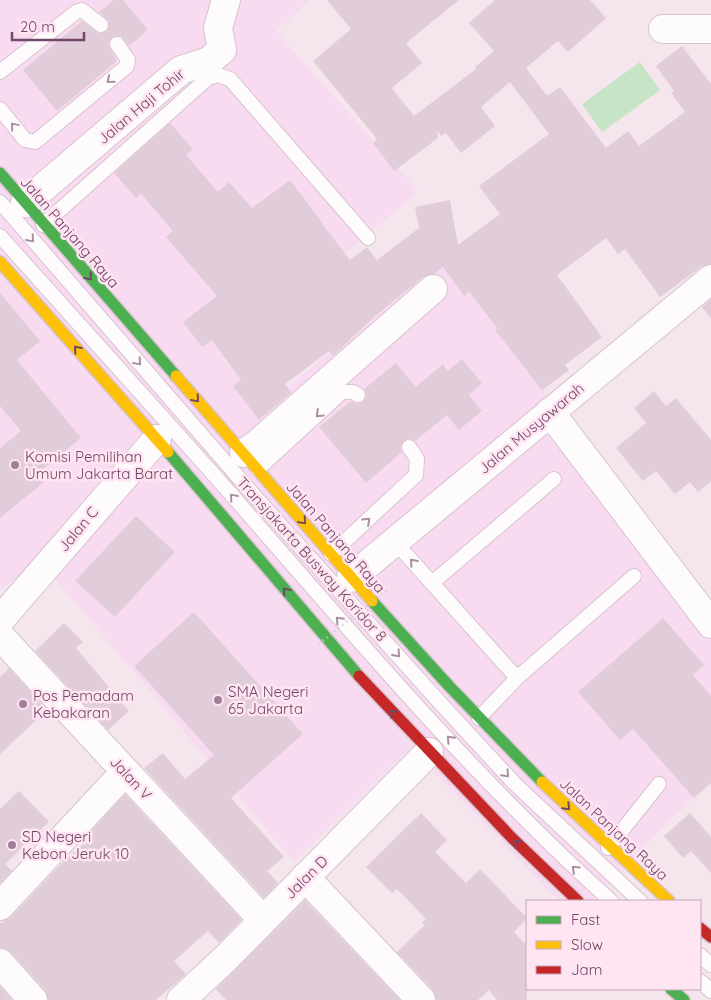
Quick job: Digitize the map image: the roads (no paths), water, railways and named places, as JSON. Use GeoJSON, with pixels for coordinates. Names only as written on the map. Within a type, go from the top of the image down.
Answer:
{"type":"FeatureCollection","features":[{"type":"Feature","properties":{"kind":"main road","name":"Jalan Panjang Raya"},"geometry":{"type":"LineString","coordinates":[[0,173],[13,203],[43,225],[251,461],[335,551]]}},
{"type":"Feature","properties":{"kind":"main road"},"geometry":{"type":"LineString","coordinates":[[0,262],[157,439],[344,660],[512,838],[577,900]]}},
{"type":"Feature","properties":{"kind":"main road","name":"Jalan Panjang Raya"},"geometry":{"type":"LineString","coordinates":[[355,574],[479,718],[608,848],[668,900]]}},
{"type":"Feature","properties":{"kind":"main road"},"geometry":{"type":"LineString","coordinates":[[701,929],[711,937]]}},
{"type":"Feature","properties":{"kind":"main road"},"geometry":{"type":"LineString","coordinates":[[672,990],[684,1000]]}},
{"type":"Feature","properties":{"kind":"street","name":"Jalan Haji Tohir"},"geometry":{"type":"LineString","coordinates":[[13,203],[181,70],[209,61],[222,50],[218,28],[226,0]]}},
{"type":"Feature","properties":{"kind":"street"},"geometry":{"type":"LineString","coordinates":[[663,29],[711,28]]}},
{"type":"Feature","properties":{"kind":"street","name":"Jalan Musyawarah"},"geometry":{"type":"LineString","coordinates":[[355,574],[711,279]]}},
{"type":"Feature","properties":{"kind":"street"},"geometry":{"type":"LineString","coordinates":[[251,461],[256,445],[433,289]]}},
{"type":"Feature","properties":{"kind":"street"},"geometry":{"type":"LineString","coordinates":[[550,412],[711,624]]}},
{"type":"Feature","properties":{"kind":"street","name":"Jalan C"},"geometry":{"type":"LineString","coordinates":[[0,620],[157,439]]}},
{"type":"Feature","properties":{"kind":"street","name":"Jalan V"},"geometry":{"type":"LineString","coordinates":[[0,636],[263,920]]}},
{"type":"Feature","properties":{"kind":"street","name":"Jalan D"},"geometry":{"type":"LineString","coordinates":[[181,1000],[429,752]]}},
{"type":"Feature","properties":{"kind":"street"},"geometry":{"type":"LineString","coordinates":[[0,906],[125,772]]}},
{"type":"Feature","properties":{"kind":"street"},"geometry":{"type":"LineString","coordinates":[[305,877],[421,1000]]}},
{"type":"Feature","properties":{"kind":"street"},"geometry":{"type":"LineString","coordinates":[[0,963],[33,1000]]}},
{"type":"Feature","properties":{"kind":"lane"},"geometry":{"type":"LineString","coordinates":[[0,72],[76,12],[82,10],[101,25]]}},
{"type":"Feature","properties":{"kind":"lane"},"geometry":{"type":"LineString","coordinates":[[0,109],[26,140],[35,142],[127,66],[128,60],[117,44]]}},
{"type":"Feature","properties":{"kind":"lane"},"geometry":{"type":"LineString","coordinates":[[43,225],[208,78],[218,75],[230,79],[368,238]]}},
{"type":"Feature","properties":{"kind":"lane","name":"Transjakarta Busway Koridor 8"},"geometry":{"type":"LineString","coordinates":[[13,203],[251,492],[515,784],[639,900]]}},
{"type":"Feature","properties":{"kind":"lane","name":"Transjakarta Busway Koridor 8"},"geometry":{"type":"LineString","coordinates":[[0,236],[230,494],[328,609],[572,866],[610,900]]}},
{"type":"Feature","properties":{"kind":"lane"},"geometry":{"type":"LineString","coordinates":[[251,461],[342,392],[353,392],[358,395]]}},
{"type":"Feature","properties":{"kind":"lane"},"geometry":{"type":"LineString","coordinates":[[355,574],[335,551],[416,475],[417,459],[409,447]]}},
{"type":"Feature","properties":{"kind":"lane"},"geometry":{"type":"LineString","coordinates":[[432,583],[554,479]]}},
{"type":"Feature","properties":{"kind":"lane"},"geometry":{"type":"LineString","coordinates":[[395,542],[517,678]]}},
{"type":"Feature","properties":{"kind":"lane"},"geometry":{"type":"LineString","coordinates":[[479,718],[517,678],[634,576]]}},
{"type":"Feature","properties":{"kind":"lane"},"geometry":{"type":"LineString","coordinates":[[608,848],[659,784]]}},
{"type":"Feature","properties":{"kind":"lane"},"geometry":{"type":"LineString","coordinates":[[701,956],[711,965]]}},
{"type":"Feature","properties":{"kind":"lane"},"geometry":{"type":"LineString","coordinates":[[701,982],[711,991]]}},
{"type":"Feature","properties":{"kind":"place","name":"Komisi Pemilihan Umum Jakarta Barat"},"geometry":{"type":"Point","coordinates":[15,465]}},
{"type":"Feature","properties":{"kind":"place","name":"SMA Negeri 65 Jakarta"},"geometry":{"type":"Point","coordinates":[218,700]}},
{"type":"Feature","properties":{"kind":"place","name":"Pos Pemadam Kebakaran"},"geometry":{"type":"Point","coordinates":[23,704]}},
{"type":"Feature","properties":{"kind":"place","name":"SD Negeri Kebon Jeruk 10"},"geometry":{"type":"Point","coordinates":[12,845]}}]}
